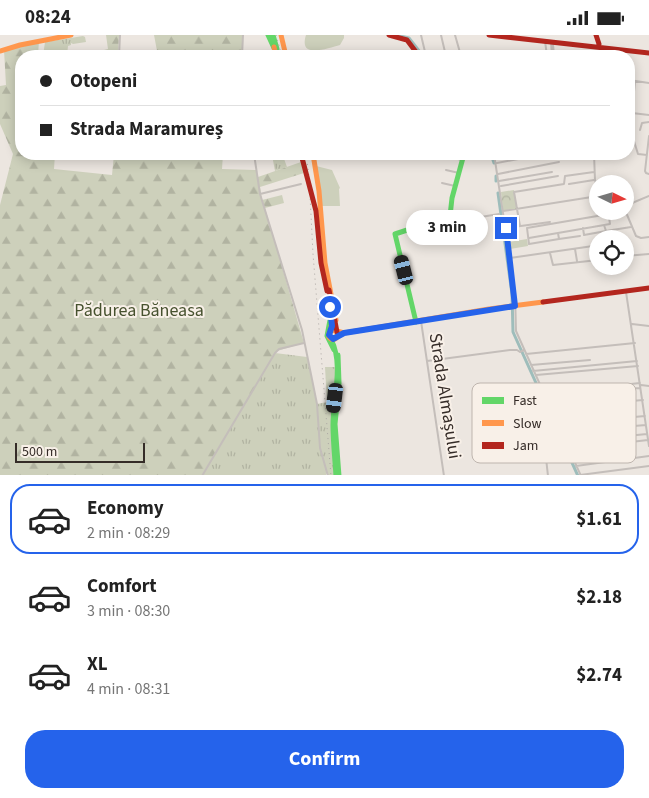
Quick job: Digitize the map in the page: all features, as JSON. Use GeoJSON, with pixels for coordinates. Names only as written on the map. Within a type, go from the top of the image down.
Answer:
{"type":"FeatureCollection","features":[{"type":"Feature","properties":{"kind":"main road"},"geometry":{"type":"LineString","coordinates":[[0,50],[20,42],[55,35]]}},
{"type":"Feature","properties":{"kind":"main road"},"geometry":{"type":"LineString","coordinates":[[0,50],[71,35]]}},
{"type":"Feature","properties":{"kind":"main road"},"geometry":{"type":"LineString","coordinates":[[271,35],[275,50]]}},
{"type":"Feature","properties":{"kind":"main road"},"geometry":{"type":"LineString","coordinates":[[271,35],[276,50]]}},
{"type":"Feature","properties":{"kind":"main road"},"geometry":{"type":"LineString","coordinates":[[280,35],[284,50]]}},
{"type":"Feature","properties":{"kind":"main road"},"geometry":{"type":"LineString","coordinates":[[390,35],[404,37],[414,50]]}},
{"type":"Feature","properties":{"kind":"main road"},"geometry":{"type":"LineString","coordinates":[[489,35],[649,51]]}},
{"type":"Feature","properties":{"kind":"main road"},"geometry":{"type":"LineString","coordinates":[[516,35],[649,51]]}},
{"type":"Feature","properties":{"kind":"main road"},"geometry":{"type":"LineString","coordinates":[[596,35],[599,44]]}},
{"type":"Feature","properties":{"kind":"main road"},"geometry":{"type":"LineString","coordinates":[[304,160],[318,207],[322,259],[335,336],[339,377],[335,424],[338,475]]}},
{"type":"Feature","properties":{"kind":"main road"},"geometry":{"type":"LineString","coordinates":[[314,160],[320,198],[325,263],[335,306],[334,345],[336,379],[332,425],[338,475]]}},
{"type":"Feature","properties":{"kind":"main road"},"geometry":{"type":"LineString","coordinates":[[419,321],[395,234],[450,216],[462,160]]}},
{"type":"Feature","properties":{"kind":"main road"},"geometry":{"type":"LineString","coordinates":[[335,336],[512,306],[649,288]]}},
{"type":"Feature","properties":{"kind":"main road"},"geometry":{"type":"LineString","coordinates":[[328,290],[332,326],[330,332],[334,331],[335,336]]}},
{"type":"Feature","properties":{"kind":"main road"},"geometry":{"type":"LineString","coordinates":[[331,315],[327,336],[334,349],[336,359]]}},
{"type":"Feature","properties":{"kind":"street"},"geometry":{"type":"LineString","coordinates":[[119,50],[120,35]]}},
{"type":"Feature","properties":{"kind":"street"},"geometry":{"type":"LineString","coordinates":[[243,50],[244,35]]}},
{"type":"Feature","properties":{"kind":"street"},"geometry":{"type":"LineString","coordinates":[[421,35],[425,50]]}},
{"type":"Feature","properties":{"kind":"street"},"geometry":{"type":"LineString","coordinates":[[441,35],[445,50]]}},
{"type":"Feature","properties":{"kind":"street"},"geometry":{"type":"LineString","coordinates":[[455,35],[459,50]]}},
{"type":"Feature","properties":{"kind":"street"},"geometry":{"type":"LineString","coordinates":[[548,50],[550,42]]}},
{"type":"Feature","properties":{"kind":"street"},"geometry":{"type":"LineString","coordinates":[[550,42],[552,50]]}},
{"type":"Feature","properties":{"kind":"street"},"geometry":{"type":"LineString","coordinates":[[635,81],[649,83]]}},
{"type":"Feature","properties":{"kind":"street"},"geometry":{"type":"LineString","coordinates":[[635,114],[649,115]]}},
{"type":"Feature","properties":{"kind":"street"},"geometry":{"type":"LineString","coordinates":[[640,130],[642,123],[649,122]]}},
{"type":"Feature","properties":{"kind":"street"},"geometry":{"type":"LineString","coordinates":[[649,136],[645,171],[649,173]]}},
{"type":"Feature","properties":{"kind":"street"},"geometry":{"type":"LineString","coordinates":[[635,144],[638,154],[636,158]]}},
{"type":"Feature","properties":{"kind":"street"},"geometry":{"type":"LineString","coordinates":[[638,154],[648,154]]}},
{"type":"Feature","properties":{"kind":"street"},"geometry":{"type":"LineString","coordinates":[[255,160],[260,194],[304,343],[317,405],[320,448],[328,475]]}},
{"type":"Feature","properties":{"kind":"street"},"geometry":{"type":"LineString","coordinates":[[496,160],[510,258],[512,306],[516,331],[539,383]]}},
{"type":"Feature","properties":{"kind":"street"},"geometry":{"type":"LineString","coordinates":[[497,163],[513,160]]}},
{"type":"Feature","properties":{"kind":"street"},"geometry":{"type":"LineString","coordinates":[[594,160],[594,175]]}},
{"type":"Feature","properties":{"kind":"street"},"geometry":{"type":"LineString","coordinates":[[498,174],[559,162]]}},
{"type":"Feature","properties":{"kind":"street"},"geometry":{"type":"LineString","coordinates":[[446,170],[459,173]]}},
{"type":"Feature","properties":{"kind":"street"},"geometry":{"type":"LineString","coordinates":[[499,181],[552,172]]}},
{"type":"Feature","properties":{"kind":"street"},"geometry":{"type":"LineString","coordinates":[[520,226],[514,191],[564,184],[565,176],[594,172]]}},
{"type":"Feature","properties":{"kind":"street"},"geometry":{"type":"LineString","coordinates":[[500,186],[558,176]]}},
{"type":"Feature","properties":{"kind":"street"},"geometry":{"type":"LineString","coordinates":[[569,184],[589,181]]}},
{"type":"Feature","properties":{"kind":"street"},"geometry":{"type":"LineString","coordinates":[[442,183],[455,186]]}},
{"type":"Feature","properties":{"kind":"street"},"geometry":{"type":"LineString","coordinates":[[260,194],[301,184]]}},
{"type":"Feature","properties":{"kind":"street"},"geometry":{"type":"LineString","coordinates":[[634,202],[649,196]]}},
{"type":"Feature","properties":{"kind":"street"},"geometry":{"type":"LineString","coordinates":[[503,211],[589,197]]}},
{"type":"Feature","properties":{"kind":"street"},"geometry":{"type":"LineString","coordinates":[[450,216],[450,222],[499,214]]}},
{"type":"Feature","properties":{"kind":"street"},"geometry":{"type":"LineString","coordinates":[[589,217],[527,228],[529,244],[589,234]]}},
{"type":"Feature","properties":{"kind":"street"},"geometry":{"type":"LineString","coordinates":[[528,238],[604,225],[610,223],[610,220]]}},
{"type":"Feature","properties":{"kind":"street"},"geometry":{"type":"LineString","coordinates":[[629,220],[637,237],[649,237]]}},
{"type":"Feature","properties":{"kind":"street"},"geometry":{"type":"LineString","coordinates":[[506,228],[550,221]]}},
{"type":"Feature","properties":{"kind":"street"},"geometry":{"type":"LineString","coordinates":[[604,225],[606,230]]}},
{"type":"Feature","properties":{"kind":"street"},"geometry":{"type":"LineString","coordinates":[[612,230],[631,227]]}},
{"type":"Feature","properties":{"kind":"street"},"geometry":{"type":"LineString","coordinates":[[583,228],[584,235]]}},
{"type":"Feature","properties":{"kind":"street"},"geometry":{"type":"LineString","coordinates":[[579,229],[580,236]]}},
{"type":"Feature","properties":{"kind":"street"},"geometry":{"type":"LineString","coordinates":[[558,233],[559,239]]}},
{"type":"Feature","properties":{"kind":"street"},"geometry":{"type":"LineString","coordinates":[[510,258],[589,247]]}},
{"type":"Feature","properties":{"kind":"street"},"geometry":{"type":"LineString","coordinates":[[575,249],[577,262]]}},
{"type":"Feature","properties":{"kind":"street"},"geometry":{"type":"LineString","coordinates":[[550,253],[552,265],[589,260]]}},
{"type":"Feature","properties":{"kind":"street"},"geometry":{"type":"LineString","coordinates":[[634,255],[649,254]]}},
{"type":"Feature","properties":{"kind":"street"},"geometry":{"type":"LineString","coordinates":[[626,290],[649,445]]}},
{"type":"Feature","properties":{"kind":"street","name":"Strada Almașului"},"geometry":{"type":"LineString","coordinates":[[419,321],[444,475]]}},
{"type":"Feature","properties":{"kind":"street"},"geometry":{"type":"LineString","coordinates":[[632,323],[649,326]]}},
{"type":"Feature","properties":{"kind":"street"},"geometry":{"type":"LineString","coordinates":[[202,475],[275,353],[279,349],[304,343]]}},
{"type":"Feature","properties":{"kind":"street"},"geometry":{"type":"LineString","coordinates":[[526,354],[634,343]]}},
{"type":"Feature","properties":{"kind":"street"},"geometry":{"type":"LineString","coordinates":[[427,361],[514,349],[520,352],[524,350]]}},
{"type":"Feature","properties":{"kind":"street"},"geometry":{"type":"LineString","coordinates":[[560,363],[582,359]]}},
{"type":"Feature","properties":{"kind":"street"},"geometry":{"type":"LineString","coordinates":[[531,365],[590,360]]}},
{"type":"Feature","properties":{"kind":"street"},"geometry":{"type":"LineString","coordinates":[[534,371],[637,361]]}},
{"type":"Feature","properties":{"kind":"street"},"geometry":{"type":"LineString","coordinates":[[536,375],[638,366]]}},
{"type":"Feature","properties":{"kind":"street"},"geometry":{"type":"LineString","coordinates":[[636,385],[649,386]]}},
{"type":"Feature","properties":{"kind":"street"},"geometry":{"type":"LineString","coordinates":[[636,386],[640,385]]}},
{"type":"Feature","properties":{"kind":"street"},"geometry":{"type":"LineString","coordinates":[[636,400],[642,400]]}},
{"type":"Feature","properties":{"kind":"street"},"geometry":{"type":"LineString","coordinates":[[636,417],[645,416]]}},
{"type":"Feature","properties":{"kind":"street"},"geometry":{"type":"LineString","coordinates":[[636,426],[646,425]]}},
{"type":"Feature","properties":{"kind":"street"},"geometry":{"type":"LineString","coordinates":[[636,435],[648,434]]}},
{"type":"Feature","properties":{"kind":"street"},"geometry":{"type":"LineString","coordinates":[[636,458],[649,456]]}},
{"type":"Feature","properties":{"kind":"street"},"geometry":{"type":"LineString","coordinates":[[574,463],[580,475],[649,466]]}},
{"type":"Feature","properties":{"kind":"street"},"geometry":{"type":"LineString","coordinates":[[576,466],[598,463]]}},
{"type":"Feature","properties":{"kind":"green space"},"geometry":{"type":"Polygon","coordinates":[[[106,35],[119,35],[118,50],[104,50],[108,49],[106,35]]]}},
{"type":"Feature","properties":{"kind":"green space"},"geometry":{"type":"Polygon","coordinates":[[[154,35],[243,35],[242,50],[157,50],[154,35]]]}},
{"type":"Feature","properties":{"kind":"green space"},"geometry":{"type":"Polygon","coordinates":[[[306,35],[344,35],[340,45],[322,50],[310,50],[306,48],[306,35]]]}},
{"type":"Feature","properties":{"kind":"green space"},"geometry":{"type":"Polygon","coordinates":[[[83,36],[86,42],[71,43],[68,50],[44,50],[45,42],[83,36]]]}},
{"type":"Feature","properties":{"kind":"green space","name":"Pădurea Băneasa"},"geometry":{"type":"Polygon","coordinates":[[[39,41],[38,50],[15,50],[15,160],[55,160],[54,169],[112,175],[113,160],[223,160],[222,169],[256,170],[258,177],[301,162],[304,173],[260,187],[262,200],[282,195],[284,203],[265,208],[304,343],[277,351],[202,475],[0,475],[0,205],[13,154],[0,124],[0,86],[6,85],[4,50],[39,41]]]}},
{"type":"Feature","properties":{"kind":"green space"},"geometry":{"type":"Polygon","coordinates":[[[273,160],[284,160],[287,167],[275,171],[273,160]]]}},
{"type":"Feature","properties":{"kind":"green space"},"geometry":{"type":"Polygon","coordinates":[[[316,166],[332,170],[340,188],[340,206],[322,206],[316,166]]]}},
{"type":"Feature","properties":{"kind":"green space"},"geometry":{"type":"Polygon","coordinates":[[[514,190],[517,209],[503,211],[501,192],[514,190]]]}},
{"type":"Feature","properties":{"kind":"green space"},"geometry":{"type":"Polygon","coordinates":[[[527,239],[528,246],[510,249],[509,242],[527,239]]]}},
{"type":"Feature","properties":{"kind":"green space"},"geometry":{"type":"Polygon","coordinates":[[[275,353],[307,357],[317,404],[327,402],[325,367],[336,367],[336,475],[328,475],[326,473],[326,475],[203,475],[275,353]]]}},
{"type":"Feature","properties":{"kind":"waterway"},"geometry":{"type":"LineString","coordinates":[[396,35],[409,38],[418,50]]}},
{"type":"Feature","properties":{"kind":"waterway"},"geometry":{"type":"LineString","coordinates":[[496,176],[496,181]]}},
{"type":"Feature","properties":{"kind":"waterway"},"geometry":{"type":"LineString","coordinates":[[498,193],[512,294],[513,332],[536,383]]}},
{"type":"Feature","properties":{"kind":"waterway"},"geometry":{"type":"LineString","coordinates":[[572,463],[578,475]]}},
{"type":"Feature","properties":{"kind":"railway"},"geometry":{"type":"LineString","coordinates":[[276,35],[280,50]]}},
{"type":"Feature","properties":{"kind":"railway"},"geometry":{"type":"LineString","coordinates":[[307,160],[331,475]]}},
{"type":"Feature","properties":{"kind":"traffic: fast"},"geometry":{"type":"LineString","coordinates":[[268,35],[274,48]]}},
{"type":"Feature","properties":{"kind":"traffic: fast"},"geometry":{"type":"LineString","coordinates":[[273,35],[277,49]]}},
{"type":"Feature","properties":{"kind":"traffic: fast"},"geometry":{"type":"LineString","coordinates":[[416,322],[395,234],[450,216],[452,198],[462,160]]}},
{"type":"Feature","properties":{"kind":"traffic: fast"},"geometry":{"type":"LineString","coordinates":[[331,315],[327,336],[334,350]]}},
{"type":"Feature","properties":{"kind":"traffic: fast"},"geometry":{"type":"LineString","coordinates":[[331,339],[337,359],[337,381],[333,414],[336,475]]}},
{"type":"Feature","properties":{"kind":"traffic: fast"},"geometry":{"type":"LineString","coordinates":[[338,355],[339,383],[335,424],[339,475]]}},
{"type":"Feature","properties":{"kind":"traffic: slow"},"geometry":{"type":"LineString","coordinates":[[0,51],[71,35]]}},
{"type":"Feature","properties":{"kind":"traffic: slow"},"geometry":{"type":"LineString","coordinates":[[281,35],[285,50]]}},
{"type":"Feature","properties":{"kind":"traffic: slow"},"geometry":{"type":"LineString","coordinates":[[314,160],[319,191],[325,263],[336,320]]}},
{"type":"Feature","properties":{"kind":"traffic: slow"},"geometry":{"type":"LineString","coordinates":[[337,331],[344,333],[543,302]]}},
{"type":"Feature","properties":{"kind":"traffic: slow"},"geometry":{"type":"LineString","coordinates":[[330,332],[332,322]]}},
{"type":"Feature","properties":{"kind":"traffic: slow"},"geometry":{"type":"LineString","coordinates":[[333,331],[337,335],[333,339],[329,335],[333,331]]}},
{"type":"Feature","properties":{"kind":"traffic: slow"},"geometry":{"type":"LineString","coordinates":[[337,337],[344,333]]}},
{"type":"Feature","properties":{"kind":"traffic: jam"},"geometry":{"type":"LineString","coordinates":[[389,35],[407,40],[414,50]]}},
{"type":"Feature","properties":{"kind":"traffic: jam"},"geometry":{"type":"LineString","coordinates":[[489,35],[622,50]]}},
{"type":"Feature","properties":{"kind":"traffic: jam"},"geometry":{"type":"LineString","coordinates":[[596,35],[599,44]]}},
{"type":"Feature","properties":{"kind":"traffic: jam"},"geometry":{"type":"LineString","coordinates":[[635,51],[649,53]]}},
{"type":"Feature","properties":{"kind":"traffic: jam"},"geometry":{"type":"LineString","coordinates":[[303,160],[316,211],[321,263],[327,291]]}},
{"type":"Feature","properties":{"kind":"traffic: jam"},"geometry":{"type":"LineString","coordinates":[[543,302],[649,288]]}},
{"type":"Feature","properties":{"kind":"traffic: jam"},"geometry":{"type":"LineString","coordinates":[[329,290],[337,332]]}},
{"type":"Feature","properties":{"kind":"route"},"geometry":{"type":"LineString","coordinates":[[330,307],[332,326],[329,337],[336,339],[344,333],[369,328],[515,306],[506,228]]}}]}
